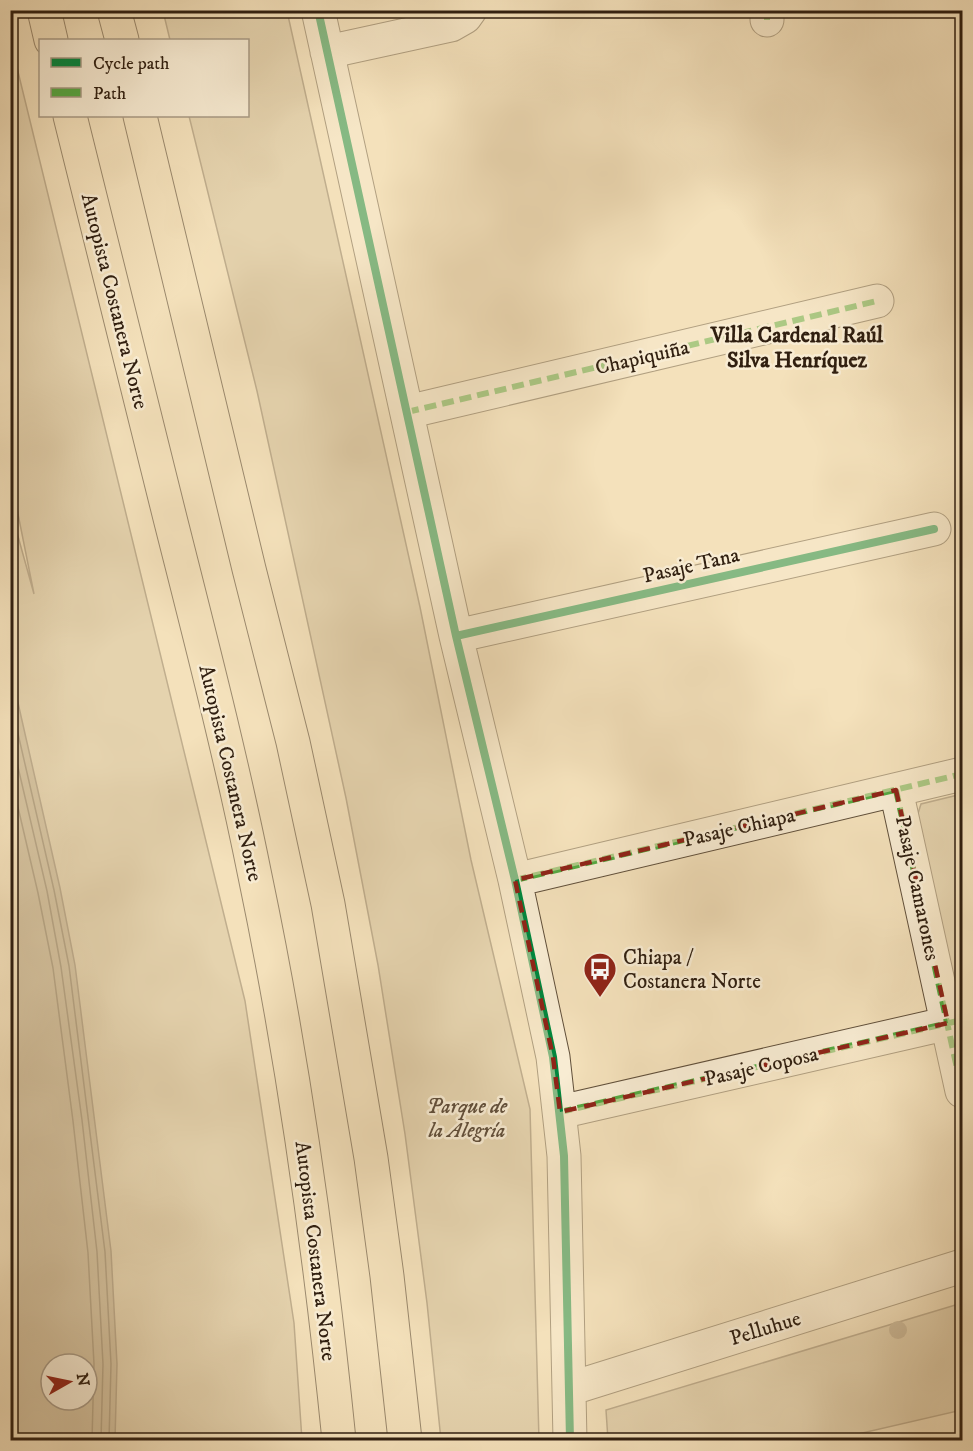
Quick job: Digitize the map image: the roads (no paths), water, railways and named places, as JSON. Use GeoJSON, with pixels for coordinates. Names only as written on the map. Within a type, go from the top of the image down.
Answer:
{"type":"FeatureCollection","features":[{"type":"Feature","properties":{"kind":"highway"},"geometry":{"type":"LineString","coordinates":[[44,10],[51,39]]}},
{"type":"Feature","properties":{"kind":"highway"},"geometry":{"type":"LineString","coordinates":[[114,10],[122,39]]}},
{"type":"Feature","properties":{"kind":"highway","name":"Autopista Costanera Norte"},"geometry":{"type":"LineString","coordinates":[[70,117],[226,744],[256,877],[281,1007],[304,1155],[329,1339],[339,1440]]}},
{"type":"Feature","properties":{"kind":"highway"},"geometry":{"type":"LineString","coordinates":[[140,117],[246,558],[293,742],[328,904],[371,1158],[391,1308],[405,1440]]}},
{"type":"Feature","properties":{"kind":"street"},"geometry":{"type":"LineString","coordinates":[[318,10],[456,636],[515,879],[554,1057],[564,1156],[570,1440]]}},
{"type":"Feature","properties":{"kind":"street"},"geometry":{"type":"LineString","coordinates":[[327,52],[451,25],[465,17],[470,10]]}},
{"type":"Feature","properties":{"kind":"street","name":"Chapiquiña"},"geometry":{"type":"LineString","coordinates":[[406,412],[877,301]]}},
{"type":"Feature","properties":{"kind":"street","name":"Pasaje Tana"},"geometry":{"type":"LineString","coordinates":[[456,636],[934,529]]}},
{"type":"Feature","properties":{"kind":"street","name":"Pasaje Chiapa"},"geometry":{"type":"LineString","coordinates":[[515,879],[963,774]]}},
{"type":"Feature","properties":{"kind":"street","name":"Pasaje Camarones"},"geometry":{"type":"LineString","coordinates":[[896,790],[955,1022],[963,1091]]}},
{"type":"Feature","properties":{"kind":"street","name":"Pasaje Coposa"},"geometry":{"type":"LineString","coordinates":[[560,1112],[955,1022]]}},
{"type":"Feature","properties":{"kind":"street","name":"Pelluhue"},"geometry":{"type":"LineString","coordinates":[[568,1389],[963,1266]]}},
{"type":"Feature","properties":{"kind":"water"},"geometry":{"type":"Polygon","coordinates":[[[11,672],[75,965],[111,1251],[117,1364],[115,1440],[11,1440],[11,672]]]}},
{"type":"Feature","properties":{"kind":"place","name":"Chiapa / Costanera Norte"},"geometry":{"type":"Point","coordinates":[600,998]}},
{"type":"Feature","properties":{"kind":"district","name":"Villa Cardenal Raúl Silva Henríquez"},"geometry":{"type":"Point","coordinates":[797,346]}},
{"type":"Feature","properties":{"kind":"park label","name":"Parque de la Alegría"},"geometry":{"type":"Point","coordinates":[467,1118]}}]}
